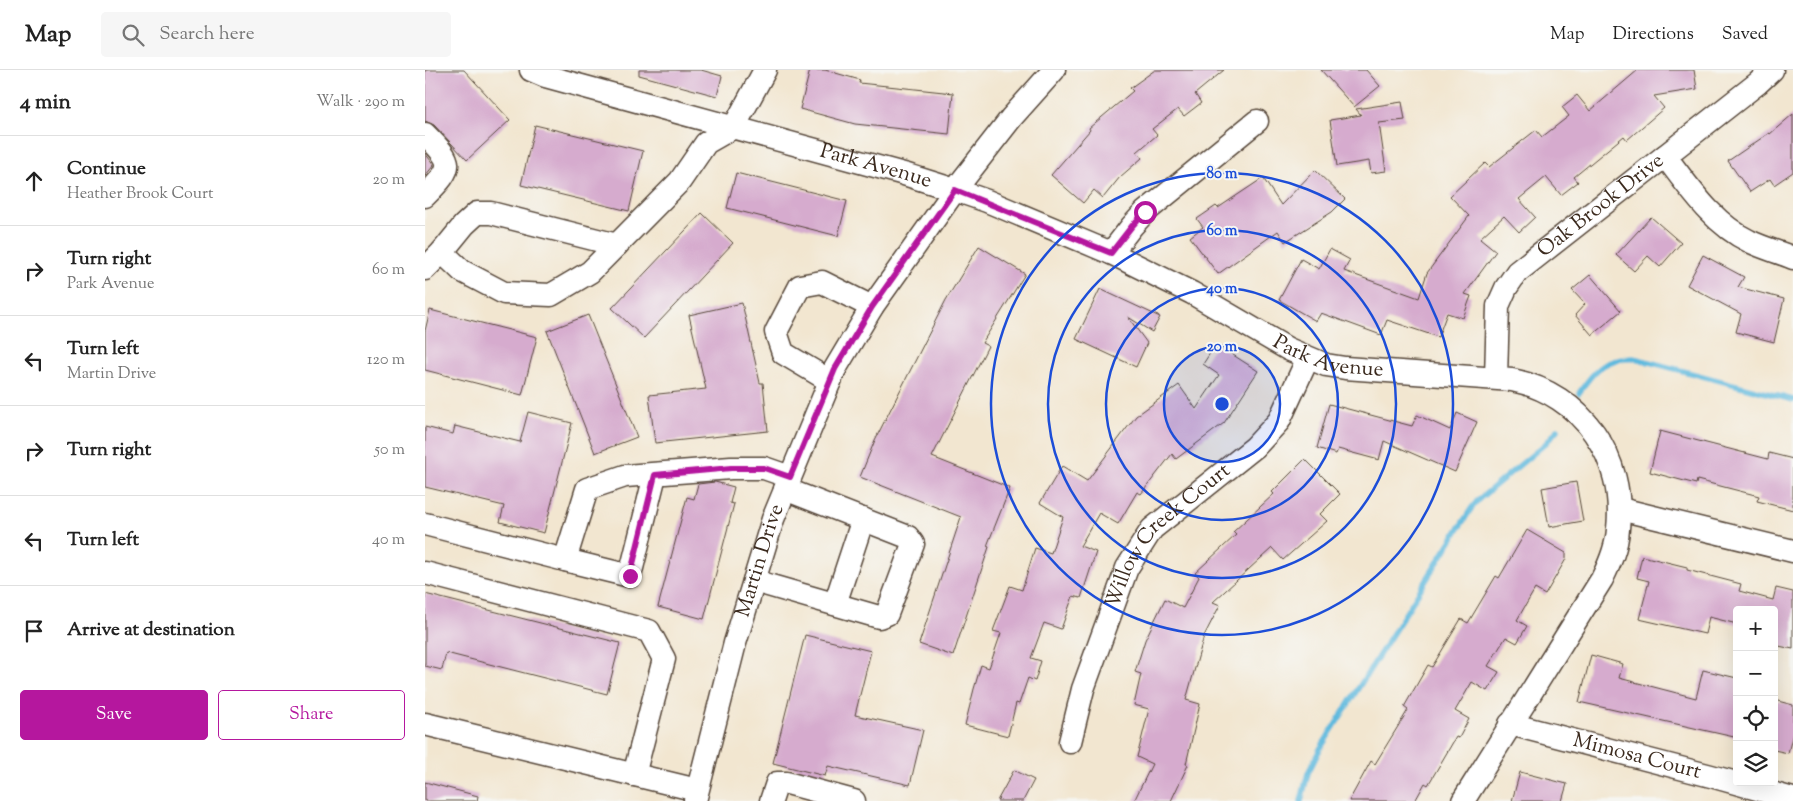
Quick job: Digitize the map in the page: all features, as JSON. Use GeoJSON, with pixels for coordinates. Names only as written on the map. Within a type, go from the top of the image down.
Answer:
{"type":"FeatureCollection","features":[{"type":"Feature","properties":{"kind":"street","name":"Park Avenue"},"geometry":{"type":"LineString","coordinates":[[531,70],[545,76],[904,174],[955,190],[1111,253],[1192,293],[1270,340],[1326,365],[1345,368],[1496,378],[1527,383],[1543,389],[1560,399],[1576,412],[1601,444],[1611,463],[1620,509],[1615,546],[1601,579],[1463,801]]}},
{"type":"Feature","properties":{"kind":"street"},"geometry":{"type":"LineString","coordinates":[[442,252],[462,271],[504,293],[551,295],[590,272],[680,181],[706,144],[734,127],[765,70]]}},
{"type":"Feature","properties":{"kind":"street","name":"Martin Drive"},"geometry":{"type":"LineString","coordinates":[[696,796],[735,643],[773,519],[835,369],[872,307],[955,190],[1012,117],[1054,70]]}},
{"type":"Feature","properties":{"kind":"street","name":"Oak Brook Drive"},"geometry":{"type":"LineString","coordinates":[[1496,378],[1498,306],[1506,288],[1517,272],[1758,83],[1771,70]]}},
{"type":"Feature","properties":{"kind":"street"},"geometry":{"type":"LineString","coordinates":[[1111,253],[1145,212],[1257,121]]}},
{"type":"Feature","properties":{"kind":"street"},"geometry":{"type":"LineString","coordinates":[[425,134],[439,146],[448,165],[445,175],[425,196]]}},
{"type":"Feature","properties":{"kind":"street"},"geometry":{"type":"LineString","coordinates":[[1665,156],[1698,199],[1730,230],[1749,241],[1793,258]]}},
{"type":"Feature","properties":{"kind":"street"},"geometry":{"type":"LineString","coordinates":[[425,269],[477,213],[491,213],[617,245]]}},
{"type":"Feature","properties":{"kind":"street"},"geometry":{"type":"LineString","coordinates":[[830,381],[783,353],[776,332],[800,286],[822,282],[872,307]]}},
{"type":"Feature","properties":{"kind":"street","name":"Willow Creek Court"},"geometry":{"type":"LineString","coordinates":[[1070,742],[1083,689],[1127,568],[1153,529],[1255,447],[1268,434],[1279,421],[1308,358]]}},
{"type":"Feature","properties":{"kind":"street"},"geometry":{"type":"LineString","coordinates":[[565,560],[587,489],[625,476],[739,468],[764,468],[788,483],[863,520],[908,536],[913,544],[887,614],[879,617],[754,581]]}},
{"type":"Feature","properties":{"kind":"street"},"geometry":{"type":"LineString","coordinates":[[425,524],[630,576],[655,475]]}},
{"type":"Feature","properties":{"kind":"street"},"geometry":{"type":"LineString","coordinates":[[1620,509],[1793,551]]}},
{"type":"Feature","properties":{"kind":"street"},"geometry":{"type":"LineString","coordinates":[[835,604],[863,520]]}},
{"type":"Feature","properties":{"kind":"street"},"geometry":{"type":"LineString","coordinates":[[425,573],[649,631],[664,659],[634,774]]}},
{"type":"Feature","properties":{"kind":"street"},"geometry":{"type":"LineString","coordinates":[[425,724],[634,774],[696,796]]}},
{"type":"Feature","properties":{"kind":"street","name":"Mimosa Court"},"geometry":{"type":"LineString","coordinates":[[1510,724],[1793,799]]}},
{"type":"Feature","properties":{"kind":"street"},"geometry":{"type":"LineString","coordinates":[[771,801],[777,783],[787,782],[854,801]]}},
{"type":"Feature","properties":{"kind":"building"},"geometry":{"type":"Polygon","coordinates":[[[425,70],[464,70],[510,120],[467,160],[434,125],[425,121],[425,70]]]}},
{"type":"Feature","properties":{"kind":"building"},"geometry":{"type":"Polygon","coordinates":[[[639,70],[701,70],[722,76],[717,96],[639,75],[639,70]]]}},
{"type":"Feature","properties":{"kind":"building"},"geometry":{"type":"Polygon","coordinates":[[[810,70],[825,70],[860,80],[859,83],[953,93],[949,134],[855,124],[800,109],[810,70]]]}},
{"type":"Feature","properties":{"kind":"building"},"geometry":{"type":"Polygon","coordinates":[[[1155,70],[1224,70],[1195,94],[1201,103],[1184,116],[1178,109],[1152,129],[1157,135],[1137,152],[1142,158],[1120,177],[1103,198],[1094,190],[1083,203],[1051,175],[1090,130],[1089,128],[1133,91],[1130,88],[1155,70]]]}},
{"type":"Feature","properties":{"kind":"building"},"geometry":{"type":"Polygon","coordinates":[[[1321,70],[1366,70],[1380,86],[1354,107],[1321,70]]]}},
{"type":"Feature","properties":{"kind":"building"},"geometry":{"type":"Polygon","coordinates":[[[1638,70],[1694,70],[1697,89],[1654,96],[1664,108],[1627,140],[1624,136],[1574,177],[1578,182],[1561,195],[1546,177],[1519,199],[1535,217],[1519,232],[1504,216],[1480,238],[1496,251],[1465,294],[1471,296],[1463,318],[1447,313],[1438,337],[1387,320],[1381,335],[1321,313],[1316,321],[1279,300],[1301,259],[1319,269],[1330,249],[1350,260],[1344,271],[1419,298],[1427,273],[1469,216],[1450,196],[1485,163],[1489,167],[1536,130],[1542,137],[1569,116],[1562,107],[1577,95],[1590,111],[1638,70]]]}},
{"type":"Feature","properties":{"kind":"building"},"geometry":{"type":"Polygon","coordinates":[[[1402,102],[1405,120],[1379,123],[1386,171],[1371,173],[1369,161],[1337,166],[1330,120],[1361,115],[1356,109],[1402,102]]]}},
{"type":"Feature","properties":{"kind":"building"},"geometry":{"type":"Polygon","coordinates":[[[1793,114],[1793,172],[1774,185],[1770,179],[1750,192],[1728,161],[1770,134],[1793,114]]]}},
{"type":"Feature","properties":{"kind":"building"},"geometry":{"type":"Polygon","coordinates":[[[535,125],[643,151],[629,211],[521,185],[535,125]]]}},
{"type":"Feature","properties":{"kind":"building"},"geometry":{"type":"Polygon","coordinates":[[[425,153],[434,165],[425,176],[425,153]]]}},
{"type":"Feature","properties":{"kind":"building"},"geometry":{"type":"Polygon","coordinates":[[[1315,170],[1345,199],[1332,212],[1285,242],[1278,231],[1218,274],[1190,237],[1203,227],[1197,219],[1216,206],[1218,208],[1263,178],[1281,205],[1315,170]]]}},
{"type":"Feature","properties":{"kind":"building"},"geometry":{"type":"Polygon","coordinates":[[[736,173],[847,201],[838,236],[727,208],[736,173]]]}},
{"type":"Feature","properties":{"kind":"building"},"geometry":{"type":"Polygon","coordinates":[[[702,213],[733,243],[644,338],[612,308],[702,213]]]}},
{"type":"Feature","properties":{"kind":"building"},"geometry":{"type":"Polygon","coordinates":[[[1651,217],[1681,243],[1660,267],[1648,256],[1634,271],[1616,255],[1651,217]]]}},
{"type":"Feature","properties":{"kind":"building"},"geometry":{"type":"Polygon","coordinates":[[[979,246],[1025,274],[982,343],[988,346],[932,457],[1010,488],[987,546],[989,547],[953,656],[919,644],[961,517],[860,477],[875,440],[946,300],[979,246]]]}},
{"type":"Feature","properties":{"kind":"building"},"geometry":{"type":"Polygon","coordinates":[[[1703,255],[1744,277],[1738,287],[1784,299],[1774,342],[1736,332],[1741,314],[1687,285],[1703,255]]]}},
{"type":"Feature","properties":{"kind":"building"},"geometry":{"type":"Polygon","coordinates":[[[1590,275],[1621,311],[1592,335],[1575,315],[1585,304],[1572,290],[1590,275]]]}},
{"type":"Feature","properties":{"kind":"building"},"geometry":{"type":"Polygon","coordinates":[[[1100,289],[1160,317],[1152,332],[1128,317],[1147,343],[1136,367],[1076,339],[1100,289]]]}},
{"type":"Feature","properties":{"kind":"building"},"geometry":{"type":"Polygon","coordinates":[[[742,303],[760,383],[763,383],[768,431],[655,443],[649,395],[706,389],[689,315],[742,303]]]}},
{"type":"Feature","properties":{"kind":"building"},"geometry":{"type":"Polygon","coordinates":[[[430,310],[537,337],[522,395],[425,370],[425,331],[430,310]]]}},
{"type":"Feature","properties":{"kind":"building"},"geometry":{"type":"Polygon","coordinates":[[[588,315],[637,437],[595,453],[547,331],[588,315]]]}},
{"type":"Feature","properties":{"kind":"building"},"geometry":{"type":"Polygon","coordinates":[[[1216,344],[1258,371],[1224,423],[1176,459],[1172,454],[1141,494],[1137,492],[1118,524],[1099,513],[1080,546],[1096,552],[1081,598],[1073,596],[1061,629],[1044,623],[1031,658],[1041,661],[1035,681],[1028,678],[1019,704],[1016,703],[1008,736],[965,725],[981,665],[989,668],[1001,633],[993,631],[1010,586],[1022,590],[1035,548],[1051,553],[1063,517],[1040,503],[1062,466],[1087,481],[1136,416],[1179,385],[1196,409],[1219,375],[1203,364],[1216,344]]]}},
{"type":"Feature","properties":{"kind":"building"},"geometry":{"type":"Polygon","coordinates":[[[1329,404],[1412,426],[1417,415],[1450,430],[1457,413],[1477,422],[1455,472],[1384,441],[1379,460],[1338,449],[1336,454],[1317,448],[1329,404]]]}},
{"type":"Feature","properties":{"kind":"building"},"geometry":{"type":"Polygon","coordinates":[[[528,412],[572,423],[544,533],[500,522],[504,506],[425,487],[425,427],[453,434],[455,426],[520,442],[528,412]]]}},
{"type":"Feature","properties":{"kind":"building"},"geometry":{"type":"Polygon","coordinates":[[[1660,431],[1768,459],[1769,453],[1793,459],[1793,510],[1757,501],[1759,496],[1697,480],[1696,484],[1650,472],[1660,431]]]}},
{"type":"Feature","properties":{"kind":"building"},"geometry":{"type":"Polygon","coordinates":[[[1305,459],[1340,494],[1320,514],[1327,521],[1283,560],[1272,548],[1213,602],[1220,605],[1204,636],[1186,700],[1200,704],[1186,764],[1188,765],[1171,801],[1134,801],[1152,764],[1137,757],[1149,709],[1134,705],[1141,674],[1135,672],[1145,640],[1165,599],[1183,608],[1199,577],[1195,573],[1236,535],[1233,532],[1274,494],[1272,492],[1305,459]]]}},
{"type":"Feature","properties":{"kind":"building"},"geometry":{"type":"Polygon","coordinates":[[[715,482],[734,487],[730,503],[734,504],[704,619],[658,607],[687,497],[694,499],[698,484],[715,482]]]}},
{"type":"Feature","properties":{"kind":"building"},"geometry":{"type":"Polygon","coordinates":[[[1576,482],[1583,521],[1549,527],[1542,488],[1576,482]]]}},
{"type":"Feature","properties":{"kind":"building"},"geometry":{"type":"Polygon","coordinates":[[[1527,530],[1566,553],[1566,559],[1545,595],[1535,589],[1517,620],[1527,626],[1517,643],[1506,637],[1488,666],[1499,672],[1487,691],[1472,682],[1455,711],[1469,719],[1459,738],[1456,737],[1428,785],[1425,783],[1415,801],[1349,801],[1371,761],[1375,764],[1408,710],[1404,707],[1428,665],[1432,667],[1461,619],[1468,623],[1496,576],[1499,578],[1527,530]]]}},
{"type":"Feature","properties":{"kind":"building"},"geometry":{"type":"Polygon","coordinates":[[[1642,556],[1687,567],[1687,570],[1741,584],[1739,591],[1773,600],[1776,588],[1793,592],[1793,649],[1778,646],[1778,606],[1733,606],[1733,623],[1709,617],[1705,634],[1639,619],[1649,581],[1637,578],[1642,556]]]}},
{"type":"Feature","properties":{"kind":"building"},"geometry":{"type":"Polygon","coordinates":[[[425,594],[620,643],[607,694],[446,653],[442,670],[425,666],[425,594]]]}},
{"type":"Feature","properties":{"kind":"building"},"geometry":{"type":"Polygon","coordinates":[[[805,635],[871,651],[855,715],[923,730],[910,785],[828,766],[825,776],[773,763],[805,635]]]}},
{"type":"Feature","properties":{"kind":"building"},"geometry":{"type":"Polygon","coordinates":[[[1591,655],[1623,664],[1619,678],[1696,698],[1703,670],[1733,677],[1733,737],[1579,702],[1591,655]]]}},
{"type":"Feature","properties":{"kind":"building"},"geometry":{"type":"Polygon","coordinates":[[[1778,701],[1793,705],[1793,733],[1788,753],[1778,751],[1778,701]]]}},
{"type":"Feature","properties":{"kind":"building"},"geometry":{"type":"Polygon","coordinates":[[[1014,770],[1034,780],[1023,801],[997,801],[1014,770]]]}},
{"type":"Feature","properties":{"kind":"building"},"geometry":{"type":"Polygon","coordinates":[[[1520,772],[1567,784],[1562,801],[1512,801],[1520,772]]]}},
{"type":"Feature","properties":{"kind":"building"},"geometry":{"type":"Polygon","coordinates":[[[425,782],[478,796],[477,801],[425,801],[425,782]]]}},
{"type":"Feature","properties":{"kind":"waterway"},"geometry":{"type":"LineString","coordinates":[[1579,393],[1601,367],[1615,360],[1634,358],[1793,400]]}},
{"type":"Feature","properties":{"kind":"waterway"},"geometry":{"type":"LineString","coordinates":[[1301,801],[1308,773],[1320,749],[1471,509],[1478,500],[1545,444],[1558,429]]}},
{"type":"Feature","properties":{"kind":"route"},"geometry":{"type":"LineString","coordinates":[[630,576],[655,475],[731,468],[764,468],[790,477],[835,369],[872,307],[955,190],[987,201],[1111,253],[1145,212]]}}]}
